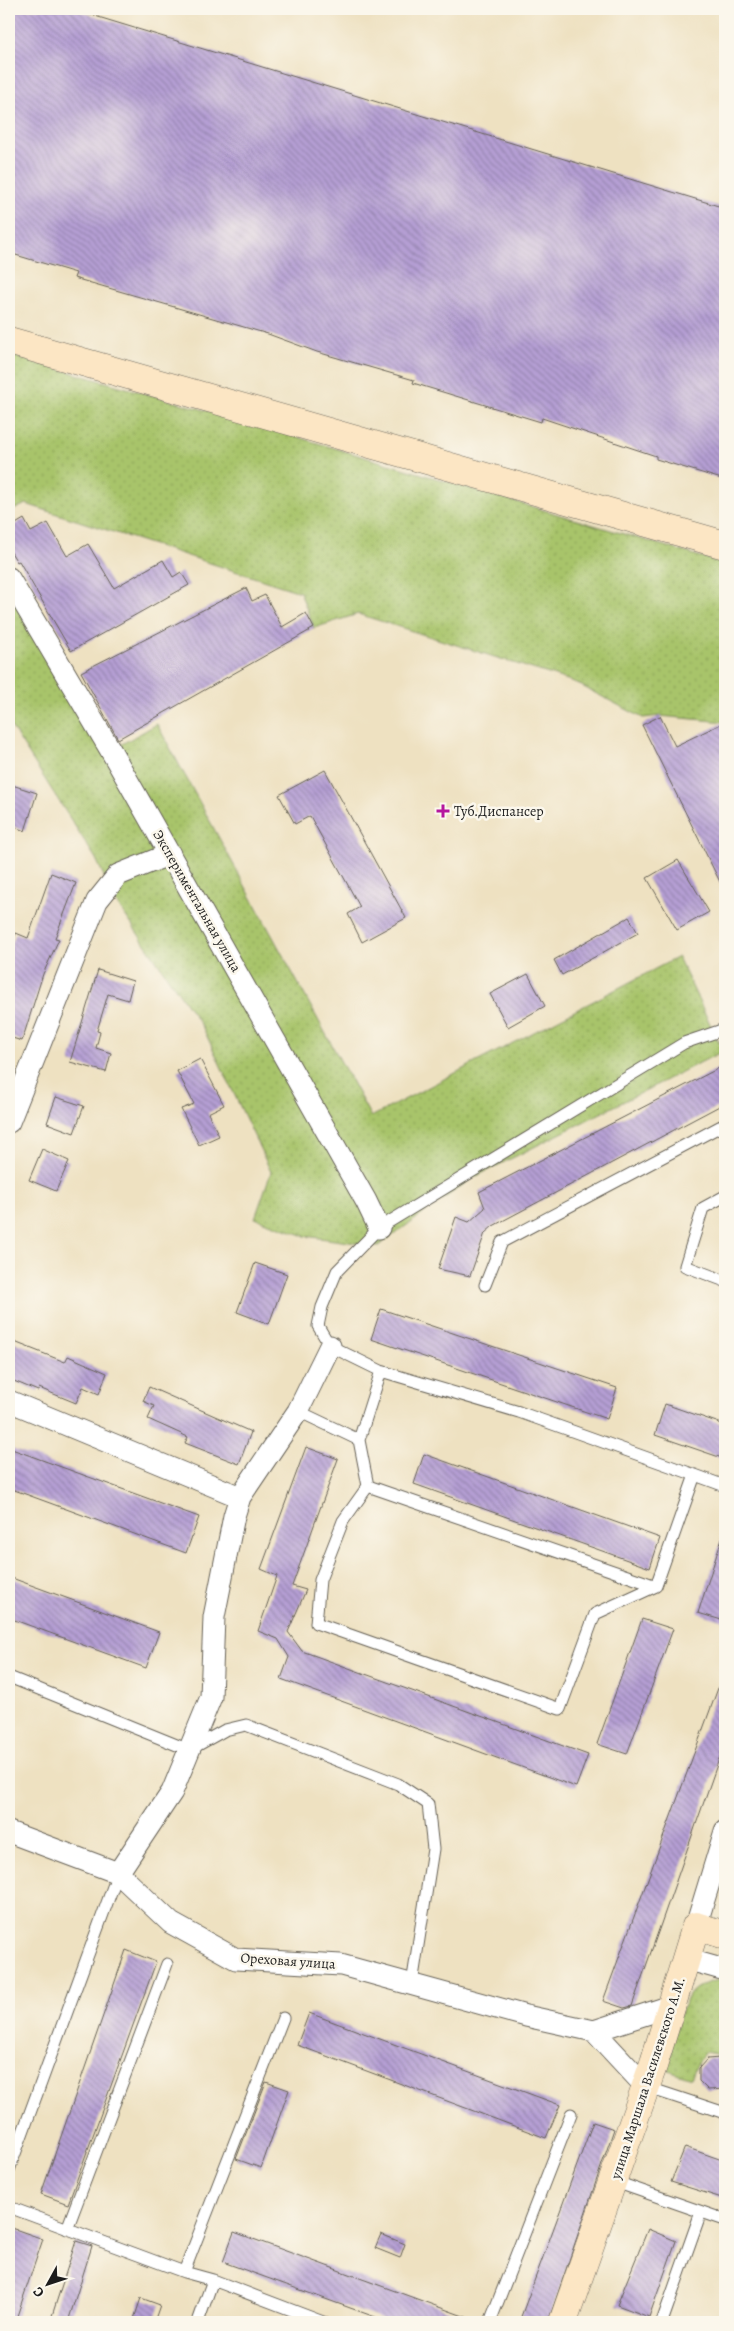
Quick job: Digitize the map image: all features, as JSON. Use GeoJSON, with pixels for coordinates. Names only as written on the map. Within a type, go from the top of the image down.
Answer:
{"type":"FeatureCollection","features":[{"type":"Feature","properties":{"kind":"main road"},"geometry":{"type":"LineString","coordinates":[[9,341],[725,544]]}},
{"type":"Feature","properties":{"kind":"main road"},"geometry":{"type":"LineString","coordinates":[[696,1926],[725,1935]]}},
{"type":"Feature","properties":{"kind":"main road","name":"улица Маршала Василевского А.М."},"geometry":{"type":"LineString","coordinates":[[564,2322],[674,2005],[696,1926]]}},
{"type":"Feature","properties":{"kind":"street","name":"Экспериментальная улица"},"geometry":{"type":"LineString","coordinates":[[9,578],[170,854],[366,1201],[379,1228]]}},
{"type":"Feature","properties":{"kind":"street"},"geometry":{"type":"LineString","coordinates":[[9,1122],[97,901],[118,875],[170,854]]}},
{"type":"Feature","properties":{"kind":"street"},"geometry":{"type":"LineString","coordinates":[[118,1873],[172,1792],[211,1697],[214,1618],[234,1516],[240,1497],[298,1411],[330,1346]]}},
{"type":"Feature","properties":{"kind":"street"},"geometry":{"type":"LineString","coordinates":[[9,1401],[240,1497]]}},
{"type":"Feature","properties":{"kind":"street","name":"улица Маршала Василевского А.М."},"geometry":{"type":"LineString","coordinates":[[696,1926],[725,1831]]}},
{"type":"Feature","properties":{"kind":"street","name":"Ореховая улица"},"geometry":{"type":"LineString","coordinates":[[9,1832],[118,1873],[171,1923],[236,1959],[341,1965],[526,2016],[594,2030],[674,2005]]}},
{"type":"Feature","properties":{"kind":"street"},"geometry":{"type":"LineString","coordinates":[[686,1959],[725,1970]]}},
{"type":"Feature","properties":{"kind":"street"},"geometry":{"type":"LineString","coordinates":[[594,2030],[646,2087]]}},
{"type":"Feature","properties":{"kind":"lane"},"geometry":{"type":"LineString","coordinates":[[725,1029],[684,1043],[379,1228],[337,1271],[322,1307],[318,1326],[330,1346],[381,1371],[519,1412],[725,1486]]}},
{"type":"Feature","properties":{"kind":"lane"},"geometry":{"type":"LineString","coordinates":[[485,1284],[502,1242],[725,1124]]}},
{"type":"Feature","properties":{"kind":"lane"},"geometry":{"type":"LineString","coordinates":[[725,1196],[703,1208],[685,1266],[725,1281]]}},
{"type":"Feature","properties":{"kind":"lane"},"geometry":{"type":"LineString","coordinates":[[381,1371],[359,1440],[368,1486],[343,1521],[320,1580],[316,1623],[560,1709],[595,1614],[656,1586],[695,1475]]}},
{"type":"Feature","properties":{"kind":"lane"},"geometry":{"type":"LineString","coordinates":[[298,1411],[359,1440]]}},
{"type":"Feature","properties":{"kind":"lane"},"geometry":{"type":"LineString","coordinates":[[368,1486],[656,1586]]}},
{"type":"Feature","properties":{"kind":"lane"},"geometry":{"type":"LineString","coordinates":[[9,1677],[189,1750],[225,1730],[246,1725],[398,1784],[428,1804],[433,1849],[412,1984]]}},
{"type":"Feature","properties":{"kind":"lane"},"geometry":{"type":"LineString","coordinates":[[9,2170],[118,1873]]}},
{"type":"Feature","properties":{"kind":"lane"},"geometry":{"type":"LineString","coordinates":[[67,2229],[167,1964]]}},
{"type":"Feature","properties":{"kind":"lane"},"geometry":{"type":"LineString","coordinates":[[184,2272],[283,2018]]}},
{"type":"Feature","properties":{"kind":"lane"},"geometry":{"type":"LineString","coordinates":[[646,2087],[725,2112]]}},
{"type":"Feature","properties":{"kind":"lane"},"geometry":{"type":"LineString","coordinates":[[490,2322],[571,2114]]}},
{"type":"Feature","properties":{"kind":"lane"},"geometry":{"type":"LineString","coordinates":[[613,2181],[725,2220]]}},
{"type":"Feature","properties":{"kind":"lane"},"geometry":{"type":"LineString","coordinates":[[9,2207],[184,2272],[213,2280],[323,2322]]}},
{"type":"Feature","properties":{"kind":"lane"},"geometry":{"type":"LineString","coordinates":[[662,2322],[701,2212]]}},
{"type":"Feature","properties":{"kind":"lane"},"geometry":{"type":"LineString","coordinates":[[198,2322],[213,2280]]}},
{"type":"Feature","properties":{"kind":"green space"},"geometry":{"type":"Polygon","coordinates":[[[9,355],[233,418],[725,564],[725,722],[660,716],[643,718],[574,682],[358,614],[314,628],[300,592],[26,504],[9,512],[9,355]]]}},
{"type":"Feature","properties":{"kind":"green space"},"geometry":{"type":"Polygon","coordinates":[[[9,578],[111,750],[157,724],[371,1117],[678,957],[723,1051],[471,1179],[378,1246],[305,1236],[255,1218],[271,1172],[203,1028],[116,902],[96,859],[9,723],[9,578]]]}},
{"type":"Feature","properties":{"kind":"green space"},"geometry":{"type":"Polygon","coordinates":[[[725,1979],[725,2056],[705,2052],[691,2078],[669,2070],[670,2052],[675,2031],[690,1994],[701,1986],[725,1979]]]}},
{"type":"Feature","properties":{"kind":"building"},"geometry":{"type":"Polygon","coordinates":[[[9,9],[72,9],[725,208],[725,480],[656,459],[656,456],[542,418],[541,422],[413,383],[414,380],[317,352],[268,334],[74,278],[76,273],[9,253],[9,9]]]}},
{"type":"Feature","properties":{"kind":"building"},"geometry":{"type":"Polygon","coordinates":[[[24,519],[31,532],[48,523],[67,556],[88,544],[114,588],[163,560],[173,577],[181,572],[189,585],[71,651],[19,561],[17,562],[9,549],[9,528],[24,519]]]}},
{"type":"Feature","properties":{"kind":"building"},"geometry":{"type":"Polygon","coordinates":[[[246,588],[252,601],[265,595],[282,627],[306,613],[314,628],[118,739],[81,672],[246,588]]]}},
{"type":"Feature","properties":{"kind":"building"},"geometry":{"type":"Polygon","coordinates":[[[660,716],[675,746],[725,722],[725,892],[642,725],[660,716]]]}},
{"type":"Feature","properties":{"kind":"building"},"geometry":{"type":"Polygon","coordinates":[[[325,770],[406,918],[362,942],[348,914],[360,907],[310,816],[295,824],[279,795],[325,770]]]}},
{"type":"Feature","properties":{"kind":"building"},"geometry":{"type":"Polygon","coordinates":[[[9,784],[37,793],[25,831],[9,825],[9,784]]]}},
{"type":"Feature","properties":{"kind":"building"},"geometry":{"type":"Polygon","coordinates":[[[678,860],[709,912],[677,930],[647,878],[678,860]]]}},
{"type":"Feature","properties":{"kind":"building"},"geometry":{"type":"Polygon","coordinates":[[[51,873],[76,883],[55,938],[59,939],[43,974],[22,1041],[9,1037],[9,951],[16,933],[28,938],[51,873]]]}},
{"type":"Feature","properties":{"kind":"building"},"geometry":{"type":"Polygon","coordinates":[[[629,917],[638,933],[562,975],[554,960],[629,917]]]}},
{"type":"Feature","properties":{"kind":"building"},"geometry":{"type":"Polygon","coordinates":[[[98,970],[133,981],[128,1000],[108,994],[97,1031],[100,1032],[96,1048],[111,1053],[106,1072],[70,1062],[98,970]]]}},
{"type":"Feature","properties":{"kind":"building"},"geometry":{"type":"Polygon","coordinates":[[[528,974],[545,1006],[508,1027],[490,994],[528,974]]]}},
{"type":"Feature","properties":{"kind":"building"},"geometry":{"type":"Polygon","coordinates":[[[200,1059],[224,1105],[208,1113],[219,1136],[199,1145],[181,1109],[194,1104],[177,1071],[200,1059]]]}},
{"type":"Feature","properties":{"kind":"building"},"geometry":{"type":"Polygon","coordinates":[[[719,1068],[725,1078],[725,1103],[493,1226],[485,1233],[470,1276],[438,1269],[456,1217],[469,1222],[485,1208],[479,1192],[719,1068]]]}},
{"type":"Feature","properties":{"kind":"building"},"geometry":{"type":"Polygon","coordinates":[[[56,1097],[84,1106],[74,1133],[47,1123],[56,1097]]]}},
{"type":"Feature","properties":{"kind":"building"},"geometry":{"type":"Polygon","coordinates":[[[42,1149],[69,1161],[56,1191],[29,1180],[42,1149]]]}},
{"type":"Feature","properties":{"kind":"building"},"geometry":{"type":"Polygon","coordinates":[[[255,1263],[287,1274],[269,1324],[237,1312],[255,1263]]]}},
{"type":"Feature","properties":{"kind":"building"},"geometry":{"type":"Polygon","coordinates":[[[381,1309],[617,1388],[607,1419],[371,1339],[381,1309]]]}},
{"type":"Feature","properties":{"kind":"building"},"geometry":{"type":"Polygon","coordinates":[[[12,1341],[65,1362],[68,1356],[107,1373],[99,1394],[83,1387],[76,1403],[39,1388],[38,1391],[9,1379],[9,1350],[12,1341]]]}},
{"type":"Feature","properties":{"kind":"building"},"geometry":{"type":"Polygon","coordinates":[[[149,1387],[251,1432],[239,1464],[185,1443],[188,1437],[148,1419],[154,1406],[143,1401],[149,1387]]]}},
{"type":"Feature","properties":{"kind":"building"},"geometry":{"type":"Polygon","coordinates":[[[665,1404],[725,1425],[725,1459],[655,1435],[665,1404]]]}},
{"type":"Feature","properties":{"kind":"building"},"geometry":{"type":"Polygon","coordinates":[[[306,1447],[338,1459],[292,1586],[306,1590],[288,1632],[302,1651],[588,1755],[576,1787],[281,1679],[289,1657],[278,1639],[258,1631],[277,1576],[261,1569],[306,1447]]]}},
{"type":"Feature","properties":{"kind":"building"},"geometry":{"type":"Polygon","coordinates":[[[9,1448],[199,1517],[186,1553],[9,1488],[9,1448]]]}},
{"type":"Feature","properties":{"kind":"building"},"geometry":{"type":"Polygon","coordinates":[[[424,1454],[660,1538],[650,1568],[414,1484],[424,1454]]]}},
{"type":"Feature","properties":{"kind":"building"},"geometry":{"type":"Polygon","coordinates":[[[722,1538],[725,1539],[725,1621],[698,1613],[722,1538]]]}},
{"type":"Feature","properties":{"kind":"building"},"geometry":{"type":"Polygon","coordinates":[[[9,1577],[159,1632],[146,1668],[9,1618],[9,1577]]]}},
{"type":"Feature","properties":{"kind":"building"},"geometry":{"type":"Polygon","coordinates":[[[642,1619],[673,1629],[627,1754],[597,1744],[642,1619]]]}},
{"type":"Feature","properties":{"kind":"building"},"geometry":{"type":"Polygon","coordinates":[[[724,1672],[725,1742],[632,2006],[624,2008],[603,2001],[724,1672]]]}},
{"type":"Feature","properties":{"kind":"building"},"geometry":{"type":"Polygon","coordinates":[[[126,1950],[156,1962],[68,2204],[41,2194],[126,1950]]]}},
{"type":"Feature","properties":{"kind":"building"},"geometry":{"type":"Polygon","coordinates":[[[309,2013],[560,2105],[546,2138],[297,2045],[309,2013]]]}},
{"type":"Feature","properties":{"kind":"building"},"geometry":{"type":"Polygon","coordinates":[[[720,2058],[725,2063],[725,2089],[708,2090],[699,2081],[699,2068],[707,2059],[720,2058]]]}},
{"type":"Feature","properties":{"kind":"building"},"geometry":{"type":"Polygon","coordinates":[[[266,2082],[289,2090],[261,2168],[236,2159],[266,2082]]]}},
{"type":"Feature","properties":{"kind":"building"},"geometry":{"type":"Polygon","coordinates":[[[593,2122],[614,2129],[548,2322],[519,2322],[593,2122]]]}},
{"type":"Feature","properties":{"kind":"building"},"geometry":{"type":"Polygon","coordinates":[[[685,2147],[725,2161],[725,2199],[671,2182],[685,2147]]]}},
{"type":"Feature","properties":{"kind":"building"},"geometry":{"type":"Polygon","coordinates":[[[12,2228],[43,2239],[15,2322],[9,2322],[9,2237],[12,2228]]]}},
{"type":"Feature","properties":{"kind":"building"},"geometry":{"type":"Polygon","coordinates":[[[648,2229],[676,2241],[649,2317],[617,2305],[648,2229]]]}},
{"type":"Feature","properties":{"kind":"building"},"geometry":{"type":"Polygon","coordinates":[[[234,2232],[477,2321],[389,2322],[223,2262],[234,2232]]]}},
{"type":"Feature","properties":{"kind":"building"},"geometry":{"type":"Polygon","coordinates":[[[381,2234],[405,2244],[400,2258],[375,2248],[381,2234]]]}},
{"type":"Feature","properties":{"kind":"building"},"geometry":{"type":"Polygon","coordinates":[[[76,2241],[92,2246],[68,2322],[50,2322],[76,2241]]]}},
{"type":"Feature","properties":{"kind":"building"},"geometry":{"type":"Polygon","coordinates":[[[141,2298],[160,2305],[154,2322],[133,2322],[141,2298]]]}},
{"type":"Feature","properties":{"kind":"place","name":"Туб.Диспансер"},"geometry":{"type":"Point","coordinates":[443,811]}}]}
